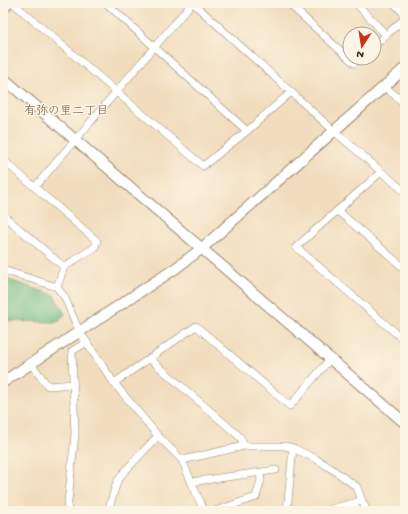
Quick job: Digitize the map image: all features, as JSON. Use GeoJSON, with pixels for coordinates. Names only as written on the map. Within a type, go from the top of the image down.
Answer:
{"type":"FeatureCollection","features":[{"type":"Feature","properties":{"kind":"street"},"geometry":{"type":"LineString","coordinates":[[3,9],[8,3]]}},
{"type":"Feature","properties":{"kind":"street"},"geometry":{"type":"LineString","coordinates":[[13,3],[203,166],[247,131],[291,92]]}},
{"type":"Feature","properties":{"kind":"street"},"geometry":{"type":"LineString","coordinates":[[106,3],[247,131]]}},
{"type":"Feature","properties":{"kind":"street"},"geometry":{"type":"LineString","coordinates":[[35,187],[192,3],[334,131],[405,192]]}},
{"type":"Feature","properties":{"kind":"street"},"geometry":{"type":"LineString","coordinates":[[288,3],[342,52]]}},
{"type":"Feature","properties":{"kind":"street"},"geometry":{"type":"LineString","coordinates":[[356,3],[386,35]]}},
{"type":"Feature","properties":{"kind":"street"},"geometry":{"type":"LineString","coordinates":[[382,39],[405,17],[394,3]]}},
{"type":"Feature","properties":{"kind":"street"},"geometry":{"type":"LineString","coordinates":[[3,382],[176,268],[201,249],[405,68]]}},
{"type":"Feature","properties":{"kind":"street"},"geometry":{"type":"LineString","coordinates":[[3,78],[330,359],[404,419]]}},
{"type":"Feature","properties":{"kind":"street"},"geometry":{"type":"LineString","coordinates":[[384,86],[405,104]]}},
{"type":"Feature","properties":{"kind":"street"},"geometry":{"type":"LineString","coordinates":[[3,160],[97,241],[95,248],[64,267],[57,287]]}},
{"type":"Feature","properties":{"kind":"street"},"geometry":{"type":"LineString","coordinates":[[381,172],[296,247],[405,341]]}},
{"type":"Feature","properties":{"kind":"street"},"geometry":{"type":"LineString","coordinates":[[338,211],[405,269]]}},
{"type":"Feature","properties":{"kind":"street"},"geometry":{"type":"LineString","coordinates":[[3,215],[64,267]]}},
{"type":"Feature","properties":{"kind":"street"},"geometry":{"type":"LineString","coordinates":[[3,270],[57,287],[66,298],[79,331],[114,383],[158,436],[182,460],[204,511]]}},
{"type":"Feature","properties":{"kind":"street"},"geometry":{"type":"LineString","coordinates":[[114,383],[150,360],[196,326],[290,406],[330,359]]}},
{"type":"Feature","properties":{"kind":"street"},"geometry":{"type":"LineString","coordinates":[[67,511],[75,434],[72,351],[87,342]]}},
{"type":"Feature","properties":{"kind":"street"},"geometry":{"type":"LineString","coordinates":[[150,360],[240,437],[244,446]]}},
{"type":"Feature","properties":{"kind":"street"},"geometry":{"type":"LineString","coordinates":[[31,364],[48,386],[74,384]]}},
{"type":"Feature","properties":{"kind":"street"},"geometry":{"type":"LineString","coordinates":[[108,511],[117,482],[124,472],[158,436]]}},
{"type":"Feature","properties":{"kind":"street"},"geometry":{"type":"LineString","coordinates":[[182,460],[244,446],[275,446],[293,448],[316,459],[357,487],[366,511]]}},
{"type":"Feature","properties":{"kind":"street"},"geometry":{"type":"LineString","coordinates":[[287,511],[293,448]]}},
{"type":"Feature","properties":{"kind":"street"},"geometry":{"type":"LineString","coordinates":[[191,482],[276,470]]}},
{"type":"Feature","properties":{"kind":"street"},"geometry":{"type":"LineString","coordinates":[[215,511],[256,497],[261,480],[260,472]]}},
{"type":"Feature","properties":{"kind":"street"},"geometry":{"type":"LineString","coordinates":[[324,511],[362,501]]}},
{"type":"Feature","properties":{"kind":"green space"},"geometry":{"type":"Polygon","coordinates":[[[3,278],[54,295],[65,314],[58,322],[3,321],[3,278]]]}},
{"type":"Feature","properties":{"kind":"district","name":"有弥の里二丁目"},"geometry":{"type":"Point","coordinates":[66,110]}}]}
